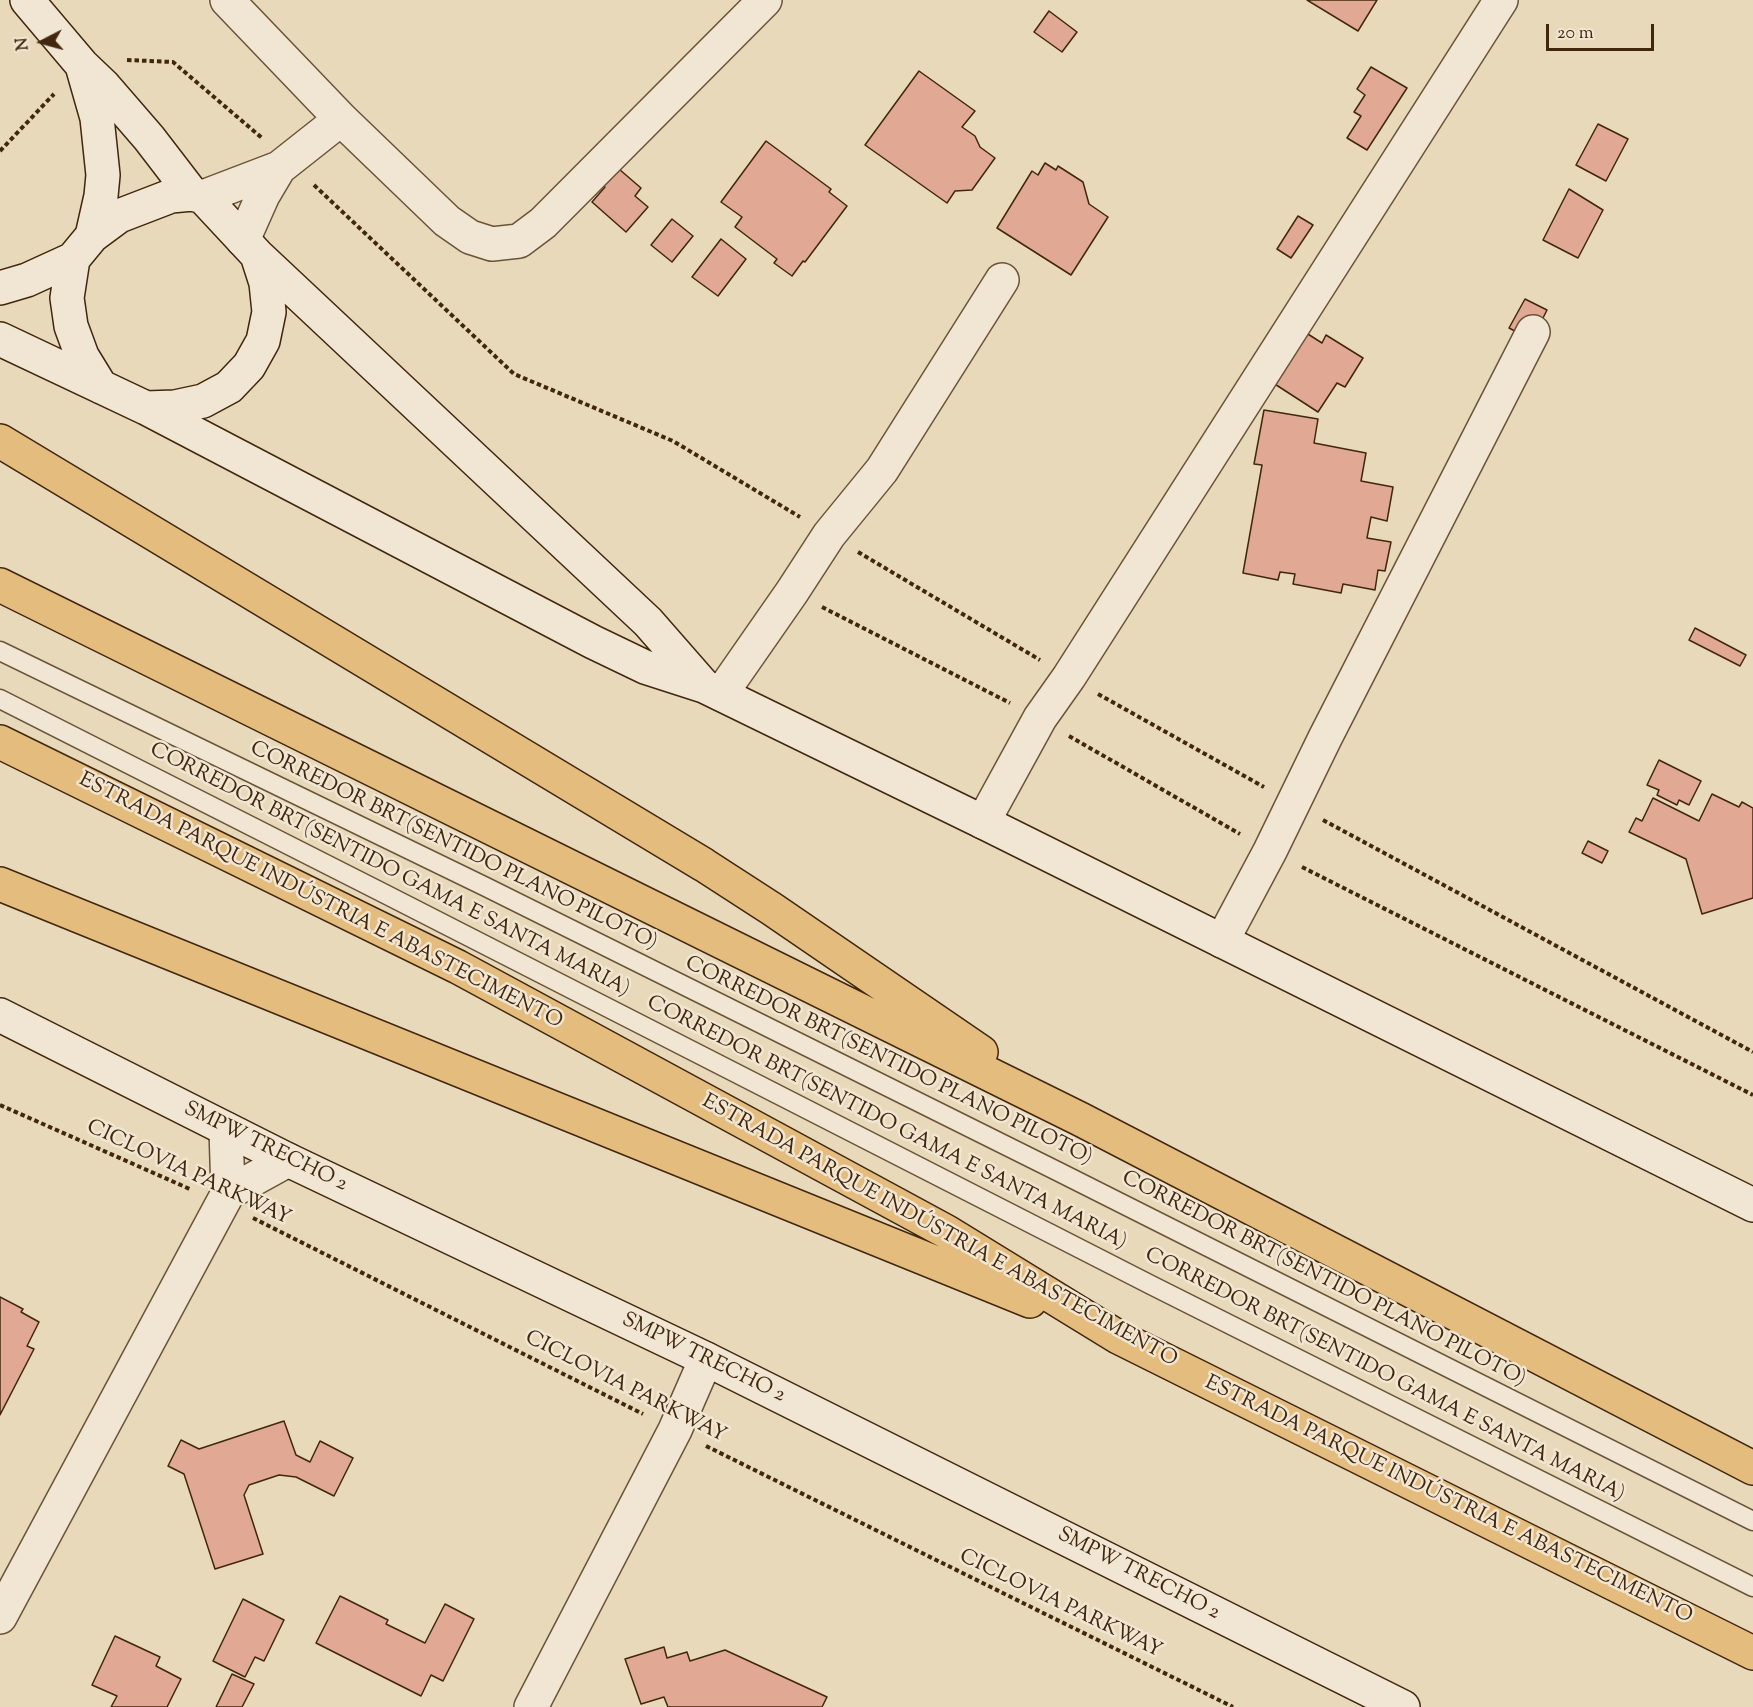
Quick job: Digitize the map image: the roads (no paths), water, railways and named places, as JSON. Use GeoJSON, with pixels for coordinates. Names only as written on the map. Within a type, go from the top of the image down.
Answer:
{"type":"FeatureCollection","features":[{"type":"Feature","properties":{"kind":"highway"},"geometry":{"type":"LineString","coordinates":[[0,441],[705,865],[1080,1119]]}},
{"type":"Feature","properties":{"kind":"highway"},"geometry":{"type":"LineString","coordinates":[[0,585],[1080,1119],[1753,1468]]}},
{"type":"Feature","properties":{"kind":"highway","name":"ESTRADA PARQUE INDÚSTRIA E ABASTECIMENTO"},"geometry":{"type":"LineString","coordinates":[[0,742],[458,967],[947,1232],[1118,1337],[1753,1653]]}},
{"type":"Feature","properties":{"kind":"highway"},"geometry":{"type":"LineString","coordinates":[[0,884],[1118,1337]]}},
{"type":"Feature","properties":{"kind":"street"},"geometry":{"type":"LineString","coordinates":[[27,0],[81,65],[104,86],[197,195],[648,622],[713,690]]}},
{"type":"Feature","properties":{"kind":"street"},"geometry":{"type":"LineString","coordinates":[[227,0],[341,119],[447,221],[470,237],[492,244],[519,241],[543,223],[765,0]]}},
{"type":"Feature","properties":{"kind":"street"},"geometry":{"type":"LineString","coordinates":[[982,822],[1040,718],[1075,667],[1501,0]]}},
{"type":"Feature","properties":{"kind":"street"},"geometry":{"type":"LineString","coordinates":[[81,65],[97,118],[103,175],[101,196],[67,297],[71,326],[82,356],[101,387]]}},
{"type":"Feature","properties":{"kind":"street"},"geometry":{"type":"LineString","coordinates":[[0,288],[27,280],[83,248],[119,216],[171,196],[197,195],[279,168],[341,119]]}},
{"type":"Feature","properties":{"kind":"street"},"geometry":{"type":"LineString","coordinates":[[146,408],[175,407],[203,400],[229,387],[249,366],[263,340],[269,312],[266,283],[250,247],[263,195],[279,168]]}},
{"type":"Feature","properties":{"kind":"street"},"geometry":{"type":"LineString","coordinates":[[713,690],[829,535],[882,470],[1002,280]]}},
{"type":"Feature","properties":{"kind":"street"},"geometry":{"type":"LineString","coordinates":[[1221,941],[1270,852],[1325,738],[1533,332]]}},
{"type":"Feature","properties":{"kind":"street"},"geometry":{"type":"LineString","coordinates":[[0,339],[146,408],[593,642],[645,667],[713,690],[1753,1205]]}},
{"type":"Feature","properties":{"kind":"street","name":"SMPW TRECHO 2"},"geometry":{"type":"LineString","coordinates":[[0,1015],[288,1161],[706,1359],[1403,1707]]}},
{"type":"Feature","properties":{"kind":"street"},"geometry":{"type":"LineString","coordinates":[[0,1617],[226,1198],[226,1129]]}},
{"type":"Feature","properties":{"kind":"street"},"geometry":{"type":"LineString","coordinates":[[226,1198],[288,1161]]}},
{"type":"Feature","properties":{"kind":"street"},"geometry":{"type":"LineString","coordinates":[[531,1707],[675,1430],[706,1359]]}},
{"type":"Feature","properties":{"kind":"lane","name":"CORREDOR BRT(SENTIDO PLANO PILOTO)"},"geometry":{"type":"LineString","coordinates":[[0,651],[773,1029],[1753,1521]]}},
{"type":"Feature","properties":{"kind":"lane","name":"CORREDOR BRT(SENTIDO GAMA E SANTA MARIA)"},"geometry":{"type":"LineString","coordinates":[[0,699],[1153,1286],[1753,1587]]}}]}
